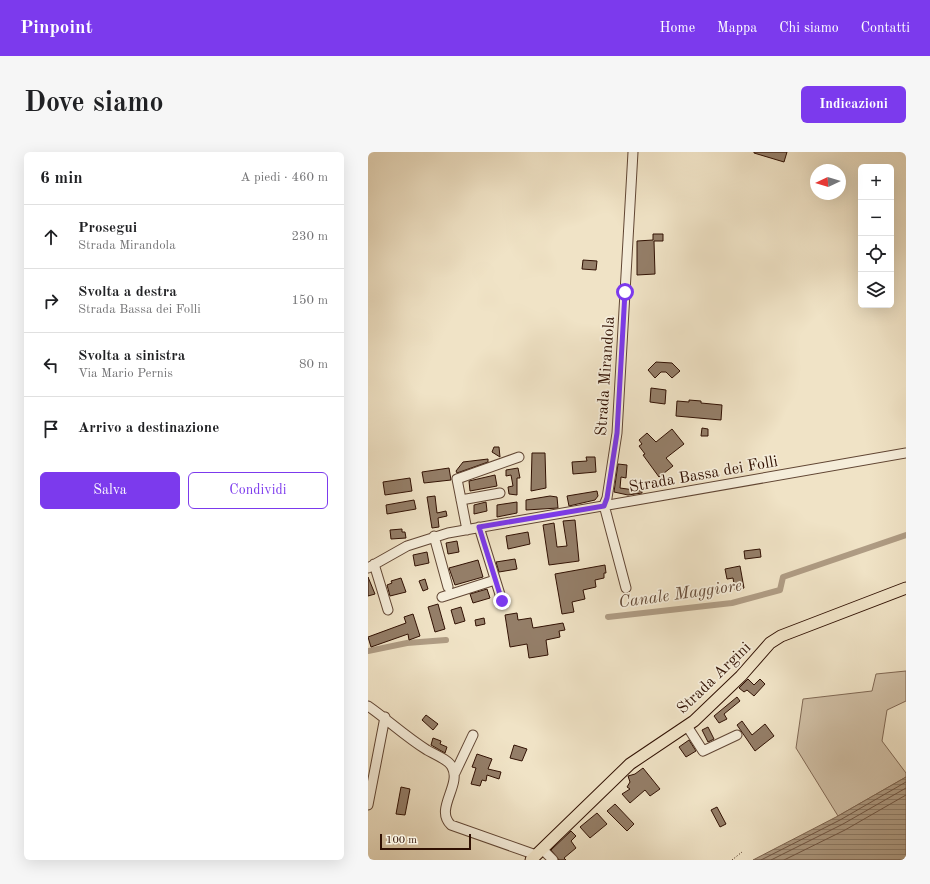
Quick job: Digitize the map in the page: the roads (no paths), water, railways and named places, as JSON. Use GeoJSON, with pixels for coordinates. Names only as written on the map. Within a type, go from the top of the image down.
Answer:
{"type":"FeatureCollection","features":[{"type":"Feature","properties":{"kind":"main road","name":"Strada Argini"},"geometry":{"type":"LineString","coordinates":[[536,854],[630,764],[687,726],[741,676],[770,644],[781,636],[906,588]]}},
{"type":"Feature","properties":{"kind":"street","name":"Strada Mirandola"},"geometry":{"type":"LineString","coordinates":[[604,506],[607,498],[617,433],[632,152]]}},
{"type":"Feature","properties":{"kind":"street","name":"Strada Bassa dei Folli"},"geometry":{"type":"LineString","coordinates":[[371,566],[407,546],[434,536],[906,453]]}},
{"type":"Feature","properties":{"kind":"street"},"geometry":{"type":"LineString","coordinates":[[466,530],[457,479],[519,457]]}},
{"type":"Feature","properties":{"kind":"street"},"geometry":{"type":"LineString","coordinates":[[461,500],[500,493]]}},
{"type":"Feature","properties":{"kind":"street"},"geometry":{"type":"LineString","coordinates":[[604,506],[626,588]]}},
{"type":"Feature","properties":{"kind":"street"},"geometry":{"type":"LineString","coordinates":[[479,527],[502,601]]}},
{"type":"Feature","properties":{"kind":"street"},"geometry":{"type":"LineString","coordinates":[[434,536],[448,587]]}},
{"type":"Feature","properties":{"kind":"street"},"geometry":{"type":"LineString","coordinates":[[371,566],[388,610]]}},
{"type":"Feature","properties":{"kind":"street"},"geometry":{"type":"LineString","coordinates":[[442,597],[495,580]]}},
{"type":"Feature","properties":{"kind":"street"},"geometry":{"type":"LineString","coordinates":[[368,706],[414,742],[451,764],[455,773]]}},
{"type":"Feature","properties":{"kind":"street"},"geometry":{"type":"LineString","coordinates":[[368,805],[385,718]]}},
{"type":"Feature","properties":{"kind":"street"},"geometry":{"type":"LineString","coordinates":[[687,726],[703,751],[737,735]]}},
{"type":"Feature","properties":{"kind":"street"},"geometry":{"type":"LineString","coordinates":[[473,735],[455,773],[446,807],[447,821],[451,824],[553,860]]}},
{"type":"Feature","properties":{"kind":"water"},"geometry":{"type":"Polygon","coordinates":[[[906,777],[906,860],[753,860],[838,816],[906,777]]]}},
{"type":"Feature","properties":{"kind":"waterway","name":"Canale Maggiore"},"geometry":{"type":"LineString","coordinates":[[608,617],[732,603],[780,590],[783,577],[906,535]]}},
{"type":"Feature","properties":{"kind":"waterway"},"geometry":{"type":"LineString","coordinates":[[368,651],[407,643],[446,640]]}}]}
